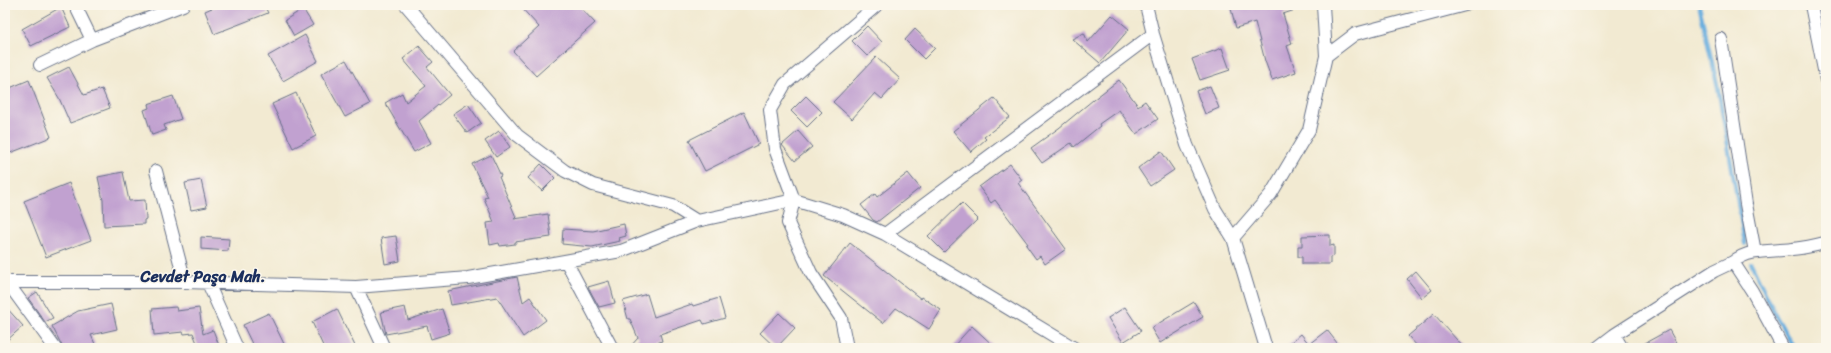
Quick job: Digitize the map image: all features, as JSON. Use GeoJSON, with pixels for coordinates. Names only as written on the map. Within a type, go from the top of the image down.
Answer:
{"type":"FeatureCollection","features":[{"type":"Feature","properties":{"kind":"street"},"geometry":{"type":"LineString","coordinates":[[75,5],[92,40]]}},
{"type":"Feature","properties":{"kind":"street"},"geometry":{"type":"LineString","coordinates":[[40,65],[92,40],[183,5]]}},
{"type":"Feature","properties":{"kind":"street"},"geometry":{"type":"LineString","coordinates":[[406,5],[517,135],[565,171],[593,185],[673,206],[697,221]]}},
{"type":"Feature","properties":{"kind":"street"},"geometry":{"type":"LineString","coordinates":[[847,348],[841,318],[811,273],[788,223],[794,200],[775,149],[770,110],[786,84],[877,5]]}},
{"type":"Feature","properties":{"kind":"street"},"geometry":{"type":"LineString","coordinates":[[1146,5],[1153,34],[1187,145],[1215,209],[1233,238],[1262,346]]}},
{"type":"Feature","properties":{"kind":"street"},"geometry":{"type":"LineString","coordinates":[[1233,238],[1271,194],[1309,130],[1326,56],[1323,5]]}},
{"type":"Feature","properties":{"kind":"street"},"geometry":{"type":"LineString","coordinates":[[1326,56],[1355,34],[1465,5]]}},
{"type":"Feature","properties":{"kind":"street"},"geometry":{"type":"LineString","coordinates":[[1811,5],[1826,80]]}},
{"type":"Feature","properties":{"kind":"street"},"geometry":{"type":"LineString","coordinates":[[885,234],[1153,34]]}},
{"type":"Feature","properties":{"kind":"street"},"geometry":{"type":"LineString","coordinates":[[1721,39],[1746,204],[1755,252]]}},
{"type":"Feature","properties":{"kind":"street"},"geometry":{"type":"LineString","coordinates":[[156,171],[185,282]]}},
{"type":"Feature","properties":{"kind":"street"},"geometry":{"type":"LineString","coordinates":[[6,282],[185,282],[208,284],[356,287],[468,278],[621,251],[697,221],[794,200],[843,215],[885,234],[1074,348]]}},
{"type":"Feature","properties":{"kind":"street"},"geometry":{"type":"LineString","coordinates":[[1597,348],[1614,335],[1714,270],[1737,259],[1755,252],[1793,249],[1826,243]]}},
{"type":"Feature","properties":{"kind":"street"},"geometry":{"type":"LineString","coordinates":[[1737,259],[1782,348]]}},
{"type":"Feature","properties":{"kind":"street"},"geometry":{"type":"LineString","coordinates":[[566,261],[612,348]]}},
{"type":"Feature","properties":{"kind":"street"},"geometry":{"type":"LineString","coordinates":[[6,282],[55,348]]}},
{"type":"Feature","properties":{"kind":"street"},"geometry":{"type":"LineString","coordinates":[[208,284],[237,348]]}},
{"type":"Feature","properties":{"kind":"street"},"geometry":{"type":"LineString","coordinates":[[356,287],[384,348]]}},
{"type":"Feature","properties":{"kind":"street"},"geometry":{"type":"LineString","coordinates":[[1614,335],[1622,348]]}},
{"type":"Feature","properties":{"kind":"building"},"geometry":{"type":"Polygon","coordinates":[[[219,5],[264,5],[268,13],[214,34],[205,11],[219,5]]]}},
{"type":"Feature","properties":{"kind":"building"},"geometry":{"type":"Polygon","coordinates":[[[519,5],[578,5],[595,23],[536,76],[513,51],[539,27],[519,5]]]}},
{"type":"Feature","properties":{"kind":"building"},"geometry":{"type":"Polygon","coordinates":[[[1230,5],[1304,5],[1304,7],[1283,14],[1292,44],[1287,46],[1296,72],[1272,80],[1265,61],[1255,22],[1236,28],[1230,5]]]}},
{"type":"Feature","properties":{"kind":"building"},"geometry":{"type":"Polygon","coordinates":[[[61,7],[70,27],[31,46],[22,29],[61,7]]]}},
{"type":"Feature","properties":{"kind":"building"},"geometry":{"type":"Polygon","coordinates":[[[303,9],[313,25],[294,36],[285,20],[303,9]]]}},
{"type":"Feature","properties":{"kind":"building"},"geometry":{"type":"Polygon","coordinates":[[[1112,15],[1129,29],[1100,63],[1072,39],[1084,33],[1088,42],[1112,15]]]}},
{"type":"Feature","properties":{"kind":"building"},"geometry":{"type":"Polygon","coordinates":[[[867,26],[882,42],[867,56],[852,41],[867,26]]]}},
{"type":"Feature","properties":{"kind":"building"},"geometry":{"type":"Polygon","coordinates":[[[915,29],[935,48],[924,59],[905,40],[915,29]]]}},
{"type":"Feature","properties":{"kind":"building"},"geometry":{"type":"Polygon","coordinates":[[[305,35],[318,61],[283,81],[268,56],[305,35]]]}},
{"type":"Feature","properties":{"kind":"building"},"geometry":{"type":"Polygon","coordinates":[[[419,46],[433,62],[427,67],[450,95],[419,121],[431,143],[414,152],[385,103],[402,93],[406,102],[426,86],[403,59],[419,46]]]}},
{"type":"Feature","properties":{"kind":"building"},"geometry":{"type":"Polygon","coordinates":[[[1222,48],[1230,70],[1200,80],[1192,59],[1222,48]]]}},
{"type":"Feature","properties":{"kind":"building"},"geometry":{"type":"Polygon","coordinates":[[[876,57],[900,79],[882,99],[875,93],[852,119],[833,102],[876,57]]]}},
{"type":"Feature","properties":{"kind":"building"},"geometry":{"type":"Polygon","coordinates":[[[346,60],[370,104],[345,117],[321,74],[346,60]]]}},
{"type":"Feature","properties":{"kind":"building"},"geometry":{"type":"Polygon","coordinates":[[[69,67],[84,95],[102,89],[110,108],[70,123],[59,98],[47,78],[69,67]]]}},
{"type":"Feature","properties":{"kind":"building"},"geometry":{"type":"Polygon","coordinates":[[[29,80],[51,137],[5,155],[5,90],[29,80]]]}},
{"type":"Feature","properties":{"kind":"building"},"geometry":{"type":"Polygon","coordinates":[[[1119,80],[1138,106],[1145,101],[1158,119],[1136,134],[1119,110],[1099,124],[1100,126],[1074,147],[1071,143],[1042,163],[1031,148],[1059,128],[1119,80]]]}},
{"type":"Feature","properties":{"kind":"building"},"geometry":{"type":"Polygon","coordinates":[[[1210,86],[1219,108],[1205,114],[1196,91],[1210,86]]]}},
{"type":"Feature","properties":{"kind":"building"},"geometry":{"type":"Polygon","coordinates":[[[296,93],[316,136],[293,148],[272,104],[296,93]]]}},
{"type":"Feature","properties":{"kind":"building"},"geometry":{"type":"Polygon","coordinates":[[[173,96],[181,119],[164,125],[166,130],[152,135],[144,110],[149,108],[148,104],[173,96]]]}},
{"type":"Feature","properties":{"kind":"building"},"geometry":{"type":"Polygon","coordinates":[[[806,96],[822,112],[807,127],[791,111],[806,96]]]}},
{"type":"Feature","properties":{"kind":"building"},"geometry":{"type":"Polygon","coordinates":[[[994,98],[1010,117],[984,137],[986,139],[971,152],[953,131],[994,98]]]}},
{"type":"Feature","properties":{"kind":"building"},"geometry":{"type":"Polygon","coordinates":[[[468,104],[481,123],[467,133],[453,114],[468,104]]]}},
{"type":"Feature","properties":{"kind":"building"},"geometry":{"type":"Polygon","coordinates":[[[744,112],[759,144],[705,171],[689,140],[744,112]]]}},
{"type":"Feature","properties":{"kind":"building"},"geometry":{"type":"Polygon","coordinates":[[[499,131],[510,147],[496,157],[485,141],[499,131]]]}},
{"type":"Feature","properties":{"kind":"building"},"geometry":{"type":"Polygon","coordinates":[[[798,131],[812,147],[795,161],[782,145],[798,131]]]}},
{"type":"Feature","properties":{"kind":"building"},"geometry":{"type":"Polygon","coordinates":[[[1161,151],[1174,170],[1150,186],[1138,168],[1161,151]]]}},
{"type":"Feature","properties":{"kind":"building"},"geometry":{"type":"Polygon","coordinates":[[[491,155],[501,176],[499,177],[516,217],[514,219],[548,214],[551,237],[515,242],[515,244],[500,246],[499,243],[490,245],[487,223],[494,222],[484,198],[488,197],[472,164],[491,155]]]}},
{"type":"Feature","properties":{"kind":"building"},"geometry":{"type":"Polygon","coordinates":[[[541,164],[555,178],[542,191],[528,178],[541,164]]]}},
{"type":"Feature","properties":{"kind":"building"},"geometry":{"type":"Polygon","coordinates":[[[1010,164],[1022,180],[1018,183],[1066,249],[1045,264],[1040,256],[1036,259],[1026,245],[1028,244],[995,200],[991,203],[979,187],[1010,164]]]}},
{"type":"Feature","properties":{"kind":"building"},"geometry":{"type":"Polygon","coordinates":[[[123,172],[129,201],[145,200],[146,219],[144,220],[144,224],[104,226],[103,200],[98,177],[123,172]]]}},
{"type":"Feature","properties":{"kind":"building"},"geometry":{"type":"Polygon","coordinates":[[[908,173],[920,188],[877,222],[873,220],[861,205],[875,194],[877,197],[908,173]]]}},
{"type":"Feature","properties":{"kind":"building"},"geometry":{"type":"Polygon","coordinates":[[[201,180],[207,207],[191,210],[185,183],[201,180]]]}},
{"type":"Feature","properties":{"kind":"building"},"geometry":{"type":"Polygon","coordinates":[[[69,183],[91,240],[46,257],[24,201],[69,183]]]}},
{"type":"Feature","properties":{"kind":"building"},"geometry":{"type":"Polygon","coordinates":[[[962,203],[978,219],[944,252],[928,236],[962,203]]]}},
{"type":"Feature","properties":{"kind":"building"},"geometry":{"type":"Polygon","coordinates":[[[624,224],[626,236],[619,238],[620,241],[592,247],[562,244],[563,229],[593,231],[624,224]]]}},
{"type":"Feature","properties":{"kind":"building"},"geometry":{"type":"Polygon","coordinates":[[[1330,235],[1330,246],[1334,245],[1334,256],[1330,257],[1330,264],[1302,264],[1302,257],[1298,257],[1298,246],[1302,246],[1302,236],[1330,235]]]}},
{"type":"Feature","properties":{"kind":"building"},"geometry":{"type":"Polygon","coordinates":[[[396,236],[400,261],[385,264],[381,238],[396,236]]]}},
{"type":"Feature","properties":{"kind":"building"},"geometry":{"type":"Polygon","coordinates":[[[201,237],[229,239],[228,251],[201,249],[201,237]]]}},
{"type":"Feature","properties":{"kind":"building"},"geometry":{"type":"Polygon","coordinates":[[[850,243],[921,299],[922,297],[941,310],[929,329],[896,308],[883,323],[824,276],[850,243]]]}},
{"type":"Feature","properties":{"kind":"building"},"geometry":{"type":"Polygon","coordinates":[[[1416,271],[1432,290],[1422,298],[1407,279],[1416,271]]]}},
{"type":"Feature","properties":{"kind":"building"},"geometry":{"type":"Polygon","coordinates":[[[517,277],[523,302],[530,297],[546,320],[523,337],[497,297],[451,305],[448,291],[517,277]]]}},
{"type":"Feature","properties":{"kind":"building"},"geometry":{"type":"Polygon","coordinates":[[[609,281],[615,303],[599,307],[588,287],[609,281]]]}},
{"type":"Feature","properties":{"kind":"building"},"geometry":{"type":"Polygon","coordinates":[[[37,292],[53,318],[45,322],[28,298],[37,292]]]}},
{"type":"Feature","properties":{"kind":"building"},"geometry":{"type":"Polygon","coordinates":[[[647,294],[654,317],[692,304],[693,306],[719,298],[725,318],[704,324],[702,320],[660,334],[662,341],[643,348],[629,348],[638,338],[630,319],[628,319],[623,301],[647,294]]]}},
{"type":"Feature","properties":{"kind":"building"},"geometry":{"type":"Polygon","coordinates":[[[1194,302],[1203,317],[1160,343],[1151,328],[1194,302]]]}},
{"type":"Feature","properties":{"kind":"building"},"geometry":{"type":"Polygon","coordinates":[[[111,304],[117,329],[91,335],[95,344],[86,348],[63,348],[52,326],[78,311],[111,304]]]}},
{"type":"Feature","properties":{"kind":"building"},"geometry":{"type":"Polygon","coordinates":[[[5,306],[23,326],[5,342],[5,306]]]}},
{"type":"Feature","properties":{"kind":"building"},"geometry":{"type":"Polygon","coordinates":[[[176,307],[177,311],[199,308],[203,334],[213,330],[220,348],[199,348],[193,333],[184,334],[183,332],[154,335],[152,309],[176,307]]]}},
{"type":"Feature","properties":{"kind":"building"},"geometry":{"type":"Polygon","coordinates":[[[405,307],[408,320],[442,309],[450,333],[431,339],[427,326],[386,334],[381,312],[405,307]]]}},
{"type":"Feature","properties":{"kind":"building"},"geometry":{"type":"Polygon","coordinates":[[[1125,307],[1141,331],[1123,342],[1108,318],[1125,307]]]}},
{"type":"Feature","properties":{"kind":"building"},"geometry":{"type":"Polygon","coordinates":[[[337,309],[356,348],[324,348],[312,322],[337,309]]]}},
{"type":"Feature","properties":{"kind":"building"},"geometry":{"type":"Polygon","coordinates":[[[269,313],[286,348],[254,348],[243,325],[269,313]]]}},
{"type":"Feature","properties":{"kind":"building"},"geometry":{"type":"Polygon","coordinates":[[[779,313],[795,328],[776,348],[760,333],[779,313]]]}},
{"type":"Feature","properties":{"kind":"building"},"geometry":{"type":"Polygon","coordinates":[[[1434,314],[1464,348],[1419,348],[1408,336],[1434,314]]]}},
{"type":"Feature","properties":{"kind":"building"},"geometry":{"type":"Polygon","coordinates":[[[972,326],[996,348],[952,348],[972,326]]]}},
{"type":"Feature","properties":{"kind":"building"},"geometry":{"type":"Polygon","coordinates":[[[1327,330],[1341,348],[1284,348],[1301,334],[1309,344],[1327,330]]]}},
{"type":"Feature","properties":{"kind":"building"},"geometry":{"type":"Polygon","coordinates":[[[1669,330],[1679,348],[1636,348],[1669,330]]]}},
{"type":"Feature","properties":{"kind":"waterway"},"geometry":{"type":"LineString","coordinates":[[1699,5],[1718,88],[1745,244]]}},
{"type":"Feature","properties":{"kind":"waterway"},"geometry":{"type":"LineString","coordinates":[[1751,263],[1776,316],[1794,348]]}},
{"type":"Feature","properties":{"kind":"district","name":"Cevdet Paşa Mah."},"geometry":{"type":"Point","coordinates":[203,276]}}]}
